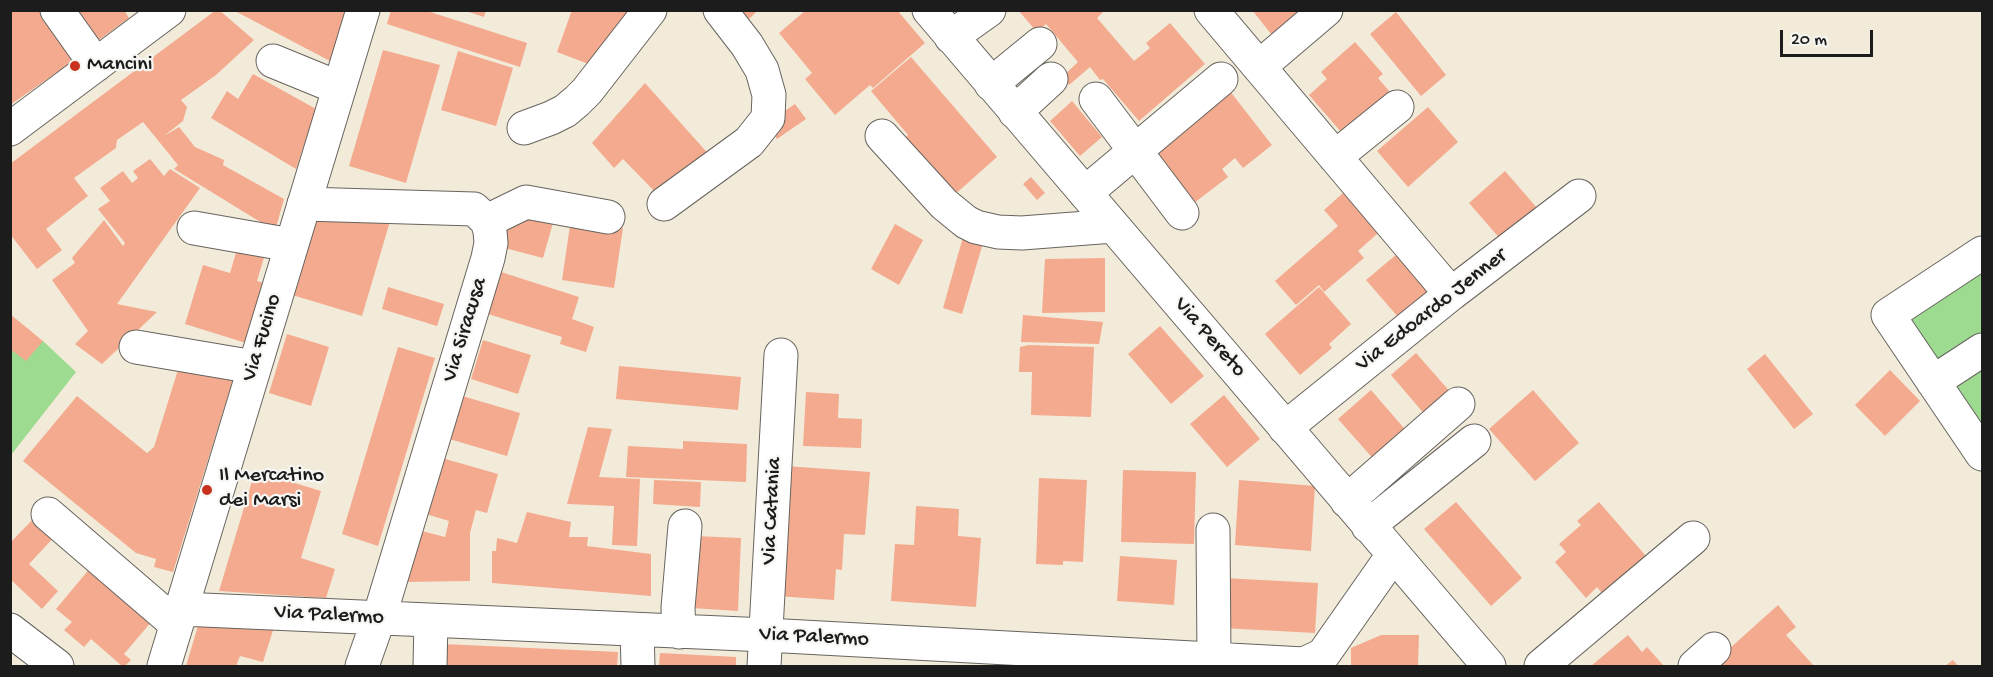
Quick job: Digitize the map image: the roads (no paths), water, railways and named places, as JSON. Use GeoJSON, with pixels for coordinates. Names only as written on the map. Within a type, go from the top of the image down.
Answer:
{"type":"FeatureCollection","features":[{"type":"Feature","properties":{"kind":"street"},"geometry":{"type":"LineString","coordinates":[[57,10],[96,65]]}},
{"type":"Feature","properties":{"kind":"street"},"geometry":{"type":"LineString","coordinates":[[10,129],[169,10]]}},
{"type":"Feature","properties":{"kind":"street","name":"Via Fucino"},"geometry":{"type":"LineString","coordinates":[[164,666],[363,10]]}},
{"type":"Feature","properties":{"kind":"street"},"geometry":{"type":"LineString","coordinates":[[524,128],[565,111],[577,101],[650,10]]}},
{"type":"Feature","properties":{"kind":"street"},"geometry":{"type":"LineString","coordinates":[[664,204],[749,142],[768,118],[768,84],[762,70],[747,45],[720,10]]}},
{"type":"Feature","properties":{"kind":"street","name":"Via Pereto"},"geometry":{"type":"LineString","coordinates":[[928,10],[1490,666]]}},
{"type":"Feature","properties":{"kind":"street"},"geometry":{"type":"LineString","coordinates":[[951,37],[989,10]]}},
{"type":"Feature","properties":{"kind":"street"},"geometry":{"type":"LineString","coordinates":[[1211,10],[1451,294]]}},
{"type":"Feature","properties":{"kind":"street"},"geometry":{"type":"LineString","coordinates":[[1259,67],[1326,10]]}},
{"type":"Feature","properties":{"kind":"street"},"geometry":{"type":"LineString","coordinates":[[991,84],[1040,44]]}},
{"type":"Feature","properties":{"kind":"street"},"geometry":{"type":"LineString","coordinates":[[273,61],[339,88]]}},
{"type":"Feature","properties":{"kind":"street"},"geometry":{"type":"LineString","coordinates":[[1015,112],[1051,79]]}},
{"type":"Feature","properties":{"kind":"street"},"geometry":{"type":"LineString","coordinates":[[1085,193],[1221,79]]}},
{"type":"Feature","properties":{"kind":"street"},"geometry":{"type":"LineString","coordinates":[[1096,99],[1182,213]]}},
{"type":"Feature","properties":{"kind":"street"},"geometry":{"type":"LineString","coordinates":[[1341,164],[1400,114]]}},
{"type":"Feature","properties":{"kind":"street"},"geometry":{"type":"LineString","coordinates":[[882,136],[944,204],[976,227],[998,232],[1022,233],[1113,226]]}},
{"type":"Feature","properties":{"kind":"street","name":"Via Edoardo Jenner"},"geometry":{"type":"LineString","coordinates":[[1286,428],[1451,294],[1579,196]]}},
{"type":"Feature","properties":{"kind":"street"},"geometry":{"type":"LineString","coordinates":[[304,204],[474,209],[487,221],[526,202],[608,217]]}},
{"type":"Feature","properties":{"kind":"street","name":"Via Siracusa"},"geometry":{"type":"LineString","coordinates":[[362,666],[379,618],[488,258],[491,243],[487,221]]}},
{"type":"Feature","properties":{"kind":"street"},"geometry":{"type":"LineString","coordinates":[[194,228],[291,245]]}},
{"type":"Feature","properties":{"kind":"street"},"geometry":{"type":"LineString","coordinates":[[1981,448],[1888,315],[1983,253]]}},
{"type":"Feature","properties":{"kind":"street"},"geometry":{"type":"LineString","coordinates":[[136,347],[254,367]]}},
{"type":"Feature","properties":{"kind":"street"},"geometry":{"type":"LineString","coordinates":[[1933,382],[1983,350]]}},
{"type":"Feature","properties":{"kind":"street","name":"Via Catania"},"geometry":{"type":"LineString","coordinates":[[765,651],[781,355]]}},
{"type":"Feature","properties":{"kind":"street"},"geometry":{"type":"LineString","coordinates":[[1347,501],[1458,404]]}},
{"type":"Feature","properties":{"kind":"street"},"geometry":{"type":"LineString","coordinates":[[1368,526],[1474,441]]}},
{"type":"Feature","properties":{"kind":"street"},"geometry":{"type":"LineString","coordinates":[[48,514],[178,617]]}},
{"type":"Feature","properties":{"kind":"street"},"geometry":{"type":"LineString","coordinates":[[679,632],[678,608],[685,526]]}},
{"type":"Feature","properties":{"kind":"street"},"geometry":{"type":"LineString","coordinates":[[1213,530],[1214,658]]}},
{"type":"Feature","properties":{"kind":"street"},"geometry":{"type":"LineString","coordinates":[[1540,666],[1692,538]]}},
{"type":"Feature","properties":{"kind":"street","name":"Via Palermo"},"geometry":{"type":"LineString","coordinates":[[178,617],[379,618],[679,632],[765,651],[1214,658],[1304,664],[1323,655],[1393,555]]}},
{"type":"Feature","properties":{"kind":"street"},"geometry":{"type":"LineString","coordinates":[[430,666],[431,621]]}},
{"type":"Feature","properties":{"kind":"street"},"geometry":{"type":"LineString","coordinates":[[10,630],[57,666]]}},
{"type":"Feature","properties":{"kind":"street"},"geometry":{"type":"LineString","coordinates":[[637,630],[638,666]]}},
{"type":"Feature","properties":{"kind":"place","name":"Mancini"},"geometry":{"type":"Point","coordinates":[75,66]}},
{"type":"Feature","properties":{"kind":"place","name":"Il Mercatino dei Marsi"},"geometry":{"type":"Point","coordinates":[207,490]}}]}
